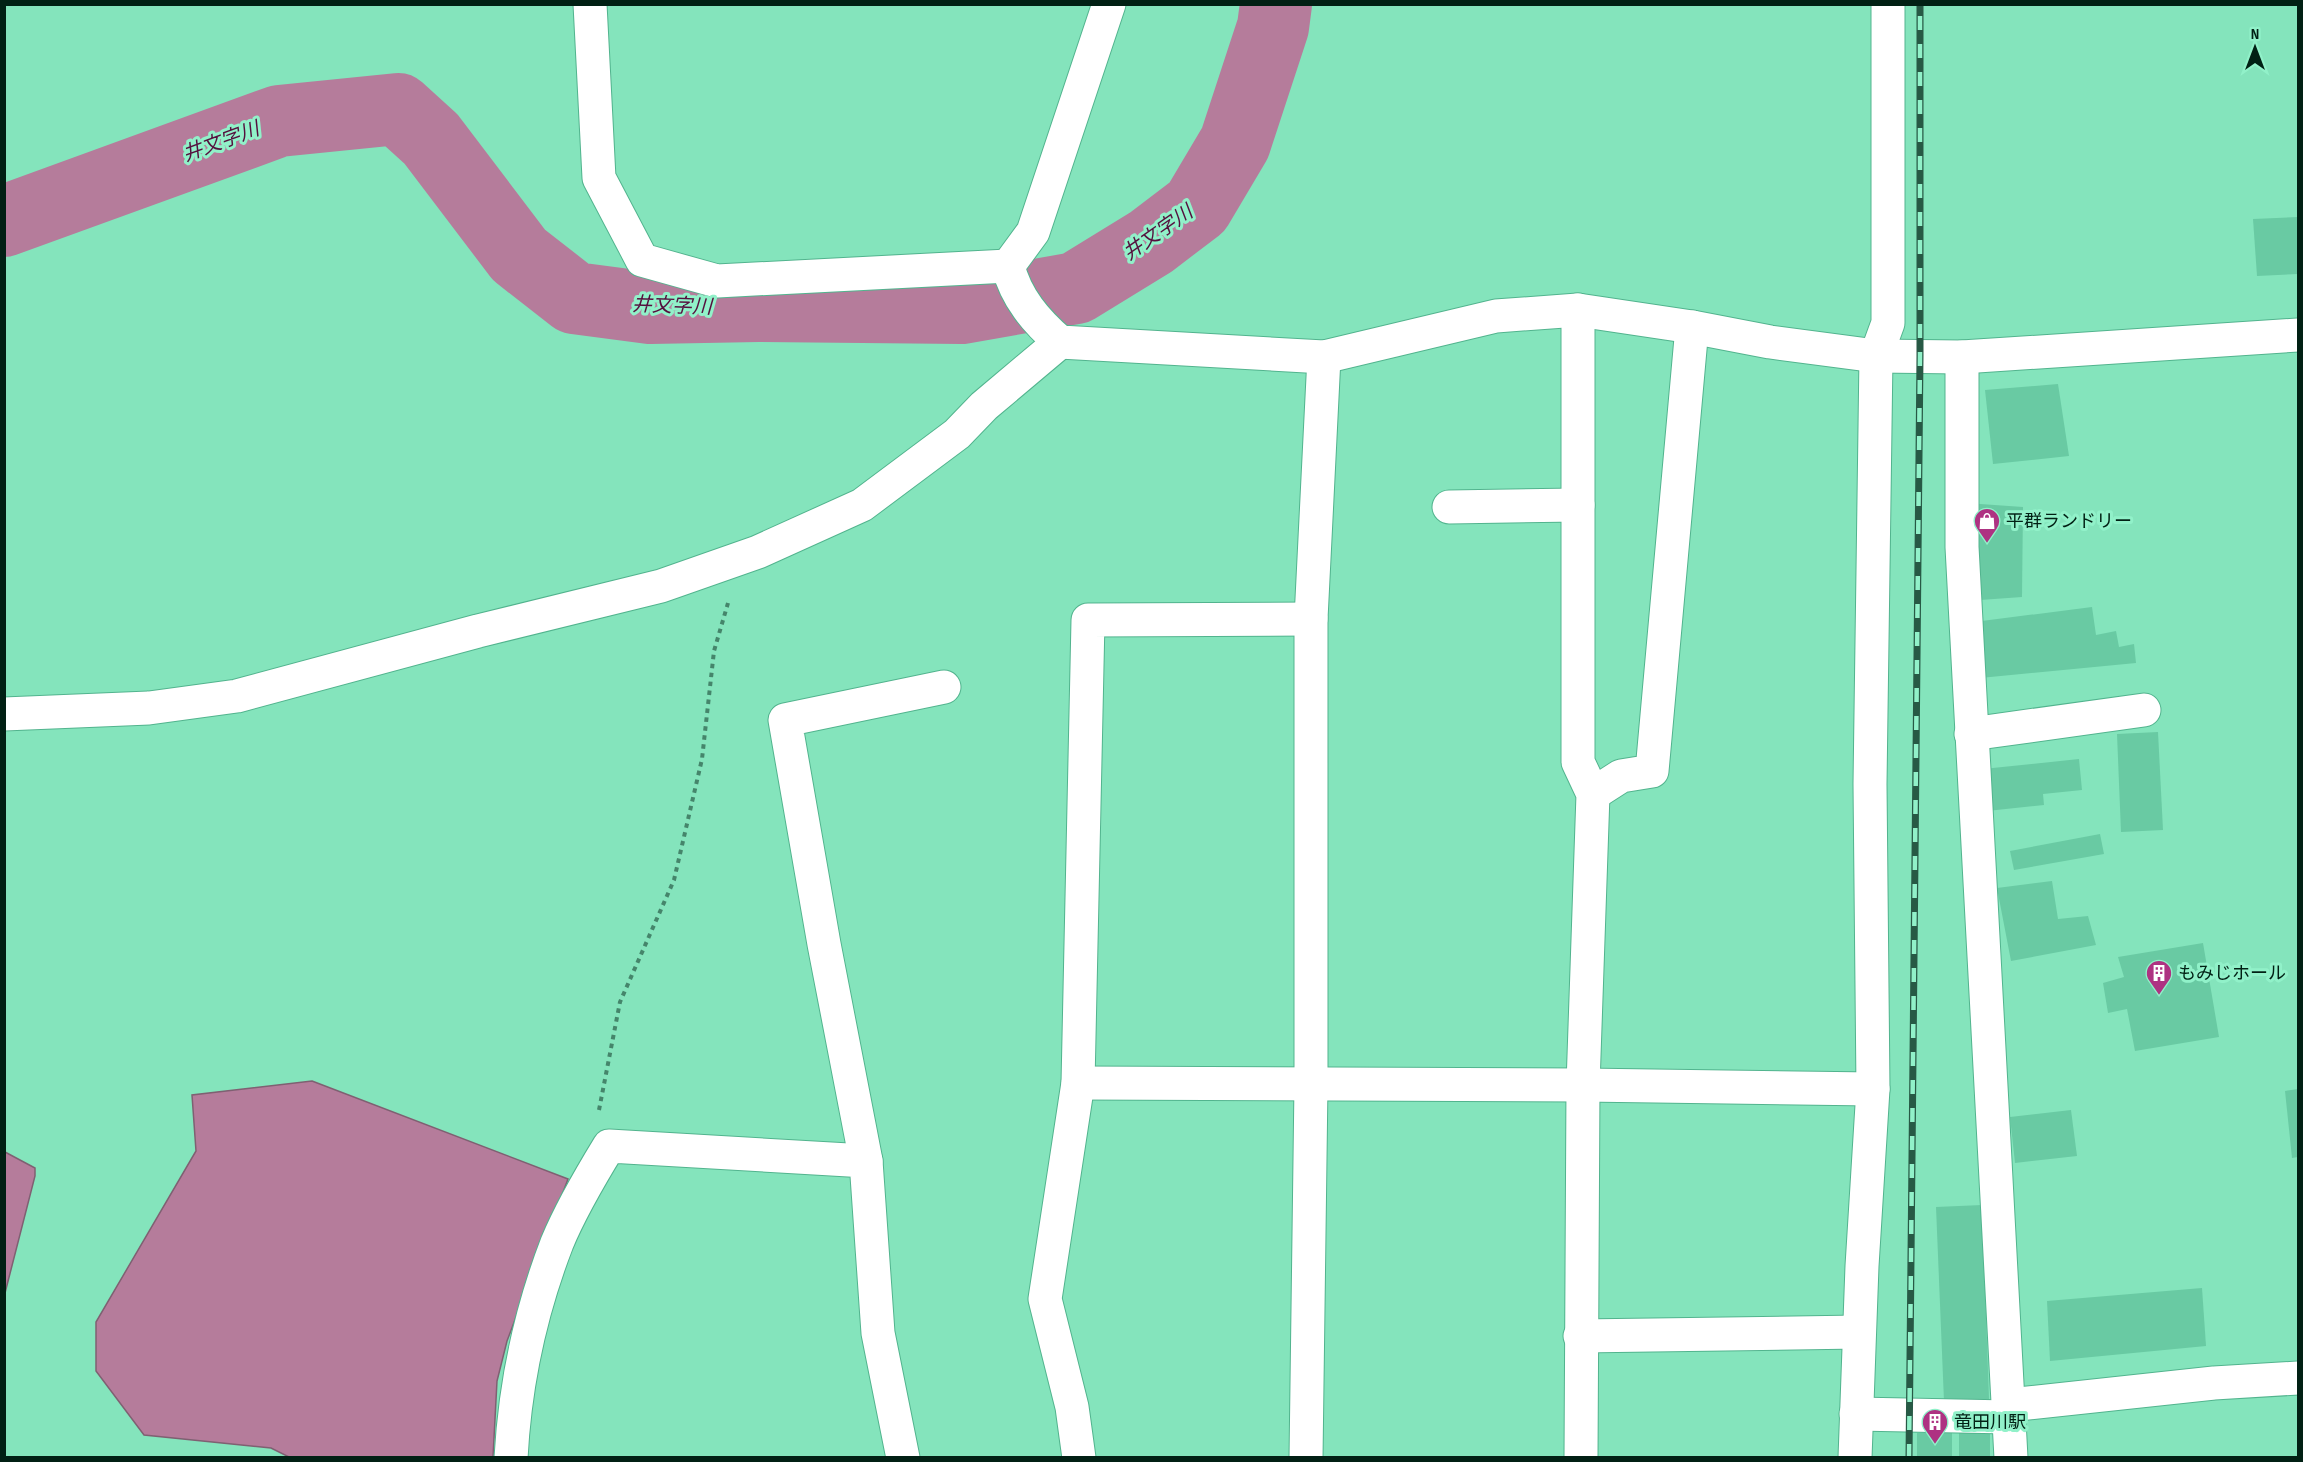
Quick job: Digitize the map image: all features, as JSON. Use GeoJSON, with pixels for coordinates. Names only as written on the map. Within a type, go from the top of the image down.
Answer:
{"type":"FeatureCollection","features":[{"type":"Feature","properties":{"kind":"street"},"geometry":{"type":"LineString","coordinates":[[590,4],[599,178],[642,260],[717,281],[1010,276]]}},
{"type":"Feature","properties":{"kind":"street"},"geometry":{"type":"LineString","coordinates":[[1010,276],[1033,232],[1109,4]]}},
{"type":"Feature","properties":{"kind":"street"},"geometry":{"type":"LineString","coordinates":[[1855,1458],[1859,1332],[1873,1089],[1870,784],[1876,356],[1888,323],[1888,4]]}},
{"type":"Feature","properties":{"kind":"street"},"geometry":{"type":"LineString","coordinates":[[1010,276],[1050,333],[1324,357],[1496,316],[1578,310],[1692,327],[1770,342],[1876,356],[1962,357],[2298,335]]}},
{"type":"Feature","properties":{"kind":"street"},"geometry":{"type":"LineString","coordinates":[[1578,310],[1578,762],[1593,794],[1583,1085],[1581,1458]]}},
{"type":"Feature","properties":{"kind":"street"},"geometry":{"type":"LineString","coordinates":[[1593,794],[1621,776],[1652,771],[1692,327]]}},
{"type":"Feature","properties":{"kind":"street"},"geometry":{"type":"LineString","coordinates":[[4,714],[149,708],[237,696],[478,631],[661,586],[754,553],[862,505],[957,434],[1050,333]]}},
{"type":"Feature","properties":{"kind":"street"},"geometry":{"type":"LineString","coordinates":[[1306,1458],[1311,1084],[1311,619],[1324,357]]}},
{"type":"Feature","properties":{"kind":"street"},"geometry":{"type":"LineString","coordinates":[[1962,357],[1962,547],[2011,1458]]}},
{"type":"Feature","properties":{"kind":"street"},"geometry":{"type":"LineString","coordinates":[[1449,507],[1578,505]]}},
{"type":"Feature","properties":{"kind":"street"},"geometry":{"type":"LineString","coordinates":[[1079,1458],[1072,1407],[1045,1299],[1078,1083],[1088,620],[1311,619]]}},
{"type":"Feature","properties":{"kind":"street"},"geometry":{"type":"LineString","coordinates":[[903,1458],[878,1333],[866,1161],[824,944],[785,720],[944,687]]}},
{"type":"Feature","properties":{"kind":"street"},"geometry":{"type":"LineString","coordinates":[[1971,734],[2145,710]]}},
{"type":"Feature","properties":{"kind":"street"},"geometry":{"type":"LineString","coordinates":[[1078,1083],[1583,1085],[1873,1089]]}},
{"type":"Feature","properties":{"kind":"street"},"geometry":{"type":"LineString","coordinates":[[511,1458],[513,1414],[524,1349],[557,1243],[584,1188],[609,1146],[866,1161]]}},
{"type":"Feature","properties":{"kind":"street"},"geometry":{"type":"LineString","coordinates":[[1580,1336],[1859,1332]]}},
{"type":"Feature","properties":{"kind":"street"},"geometry":{"type":"LineString","coordinates":[[1856,1414],[2009,1411],[2214,1383],[2298,1378]]}},
{"type":"Feature","properties":{"kind":"path"},"geometry":{"type":"LineString","coordinates":[[597,1118],[620,1002],[674,880],[702,759],[714,651],[732,589],[754,553]]}},
{"type":"Feature","properties":{"kind":"shaded area"},"geometry":{"type":"Polygon","coordinates":[[[312,1081],[568,1179],[507,1341],[497,1381],[493,1457],[289,1457],[271,1448],[144,1435],[96,1371],[96,1322],[196,1151],[192,1095],[312,1081]]]}},
{"type":"Feature","properties":{"kind":"shaded area"},"geometry":{"type":"Polygon","coordinates":[[[5,1152],[35,1168],[35,1176],[5,1293],[5,1152]]]}},
{"type":"Feature","properties":{"kind":"building"},"geometry":{"type":"Polygon","coordinates":[[[2298,217],[2298,274],[2257,276],[2253,219],[2298,217]]]}},
{"type":"Feature","properties":{"kind":"building"},"geometry":{"type":"Polygon","coordinates":[[[2058,384],[2069,456],[1993,464],[1985,390],[2058,384]]]}},
{"type":"Feature","properties":{"kind":"building"},"geometry":{"type":"Polygon","coordinates":[[[1966,503],[2023,507],[2022,597],[1966,601],[1966,503]]]}},
{"type":"Feature","properties":{"kind":"building"},"geometry":{"type":"Polygon","coordinates":[[[2092,607],[2096,635],[2116,631],[2119,647],[2134,644],[2136,663],[1980,678],[1974,622],[2092,607]]]}},
{"type":"Feature","properties":{"kind":"building"},"geometry":{"type":"Polygon","coordinates":[[[2158,732],[2163,830],[2121,832],[2117,734],[2158,732]]]}},
{"type":"Feature","properties":{"kind":"building"},"geometry":{"type":"Polygon","coordinates":[[[2079,759],[2082,790],[2043,794],[2044,805],[1987,811],[1983,769],[2079,759]]]}},
{"type":"Feature","properties":{"kind":"building"},"geometry":{"type":"Polygon","coordinates":[[[2100,834],[2104,854],[2014,870],[2010,851],[2100,834]]]}},
{"type":"Feature","properties":{"kind":"building"},"geometry":{"type":"Polygon","coordinates":[[[2052,881],[2058,919],[2088,916],[2096,945],[2011,961],[1997,888],[2052,881]]]}},
{"type":"Feature","properties":{"kind":"building","name":"もみじホール"},"geometry":{"type":"Polygon","coordinates":[[[2203,943],[2219,1037],[2135,1051],[2127,1009],[2108,1013],[2103,983],[2124,977],[2118,957],[2203,943]]]}},
{"type":"Feature","properties":{"kind":"building"},"geometry":{"type":"Polygon","coordinates":[[[2298,1089],[2298,1157],[2292,1158],[2285,1091],[2298,1089]]]}},
{"type":"Feature","properties":{"kind":"building"},"geometry":{"type":"Polygon","coordinates":[[[2071,1110],[2077,1156],[2015,1163],[2010,1117],[2071,1110]]]}},
{"type":"Feature","properties":{"kind":"building"},"geometry":{"type":"Polygon","coordinates":[[[1982,1205],[1989,1399],[1944,1401],[1936,1207],[1982,1205]]]}},
{"type":"Feature","properties":{"kind":"building"},"geometry":{"type":"Polygon","coordinates":[[[2202,1288],[2206,1346],[2050,1361],[2047,1301],[2202,1288]]]}},
{"type":"Feature","properties":{"kind":"building"},"geometry":{"type":"Polygon","coordinates":[[[1990,1429],[1990,1458],[1959,1458],[1959,1430],[1990,1429]]]}},
{"type":"Feature","properties":{"kind":"building","name":"竜田川駅"},"geometry":{"type":"Polygon","coordinates":[[[1952,1432],[1952,1458],[1917,1458],[1917,1433],[1952,1432]]]}},
{"type":"Feature","properties":{"kind":"waterway","name":"井文字川"},"geometry":{"type":"LineString","coordinates":[[4,221],[279,121],[398,109],[431,139],[519,255],[574,298],[650,308],[758,306],[962,308],[1076,288],[1151,242],[1197,207],[1235,143],[1273,27],[1276,4]]}},
{"type":"Feature","properties":{"kind":"railway"},"geometry":{"type":"LineString","coordinates":[[1909,1458],[1920,356],[1920,4]]}},
{"type":"Feature","properties":{"kind":"place","name":"平群ランドリー"},"geometry":{"type":"Point","coordinates":[1987,544]}},
{"type":"Feature","properties":{"kind":"place","name":"もみじホール"},"geometry":{"type":"Point","coordinates":[2159,996]}},
{"type":"Feature","properties":{"kind":"place","name":"竜田川駅"},"geometry":{"type":"Point","coordinates":[1935,1445]}}]}
